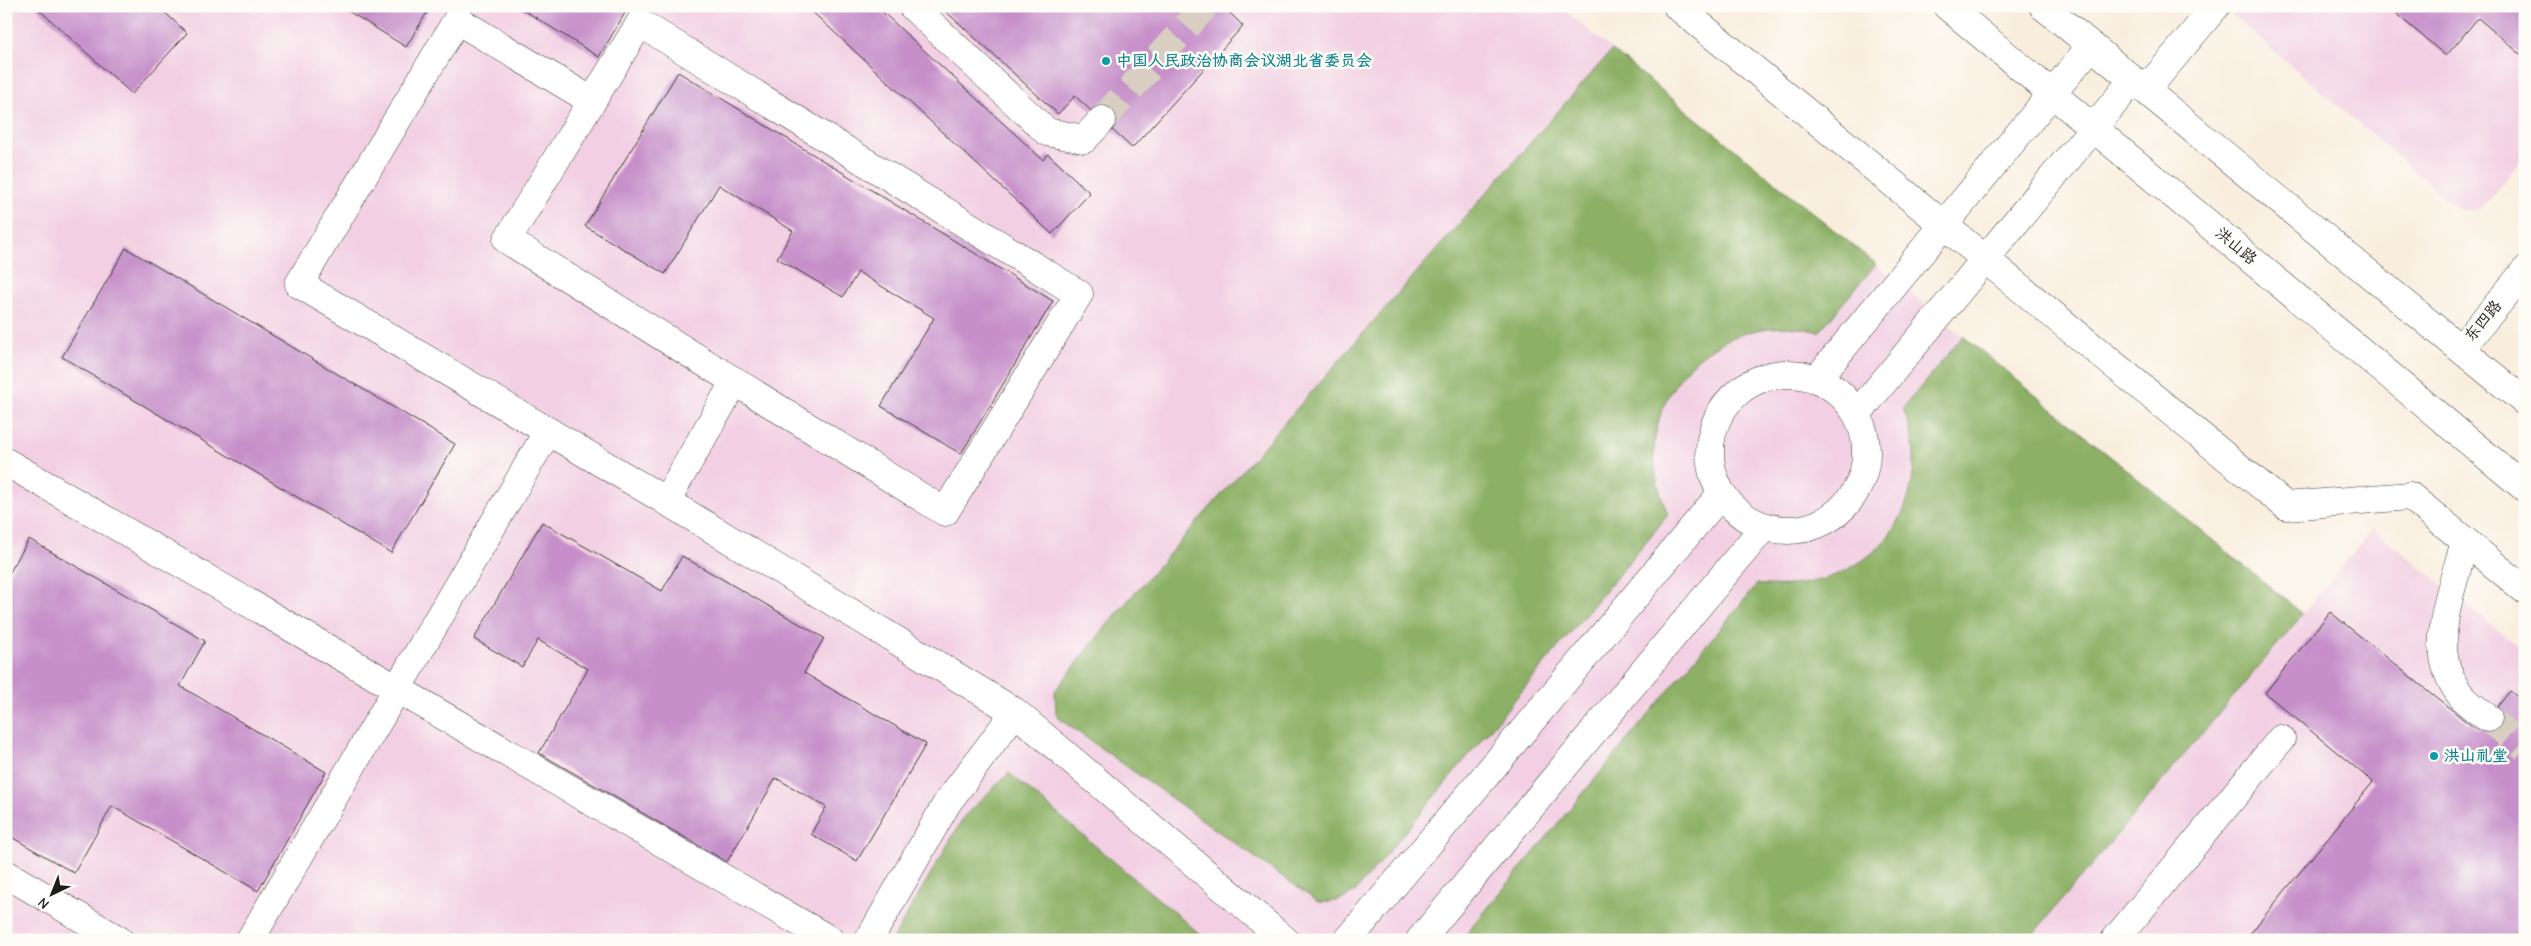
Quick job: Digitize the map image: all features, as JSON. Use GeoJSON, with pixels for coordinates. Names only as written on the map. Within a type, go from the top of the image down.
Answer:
{"type":"FeatureCollection","features":[{"type":"Feature","properties":{"kind":"main road"},"geometry":{"type":"LineString","coordinates":[[912,6],[1047,132],[1084,139],[1102,120]]}},
{"type":"Feature","properties":{"kind":"main road"},"geometry":{"type":"LineString","coordinates":[[1677,6],[2286,506],[2410,496],[2525,590]]}},
{"type":"Feature","properties":{"kind":"main road","name":"洪山路"},"geometry":{"type":"LineString","coordinates":[[1946,6],[2525,488]]}},
{"type":"Feature","properties":{"kind":"main road"},"geometry":{"type":"LineString","coordinates":[[2043,6],[2525,402]]}},
{"type":"Feature","properties":{"kind":"main road"},"geometry":{"type":"LineString","coordinates":[[1858,413],[2094,128],[2140,85],[2216,6]]}},
{"type":"Feature","properties":{"kind":"main road"},"geometry":{"type":"LineString","coordinates":[[592,101],[457,20],[300,284],[666,501],[1015,712],[1285,940]]}},
{"type":"Feature","properties":{"kind":"main road"},"geometry":{"type":"LineString","coordinates":[[640,23],[1079,294],[945,512],[735,382],[506,240],[640,23]]}},
{"type":"Feature","properties":{"kind":"main road"},"geometry":{"type":"LineString","coordinates":[[1817,378],[2091,46]]}},
{"type":"Feature","properties":{"kind":"main road","name":"东四路"},"geometry":{"type":"LineString","coordinates":[[2461,348],[2525,271]]}},
{"type":"Feature","properties":{"kind":"main road"},"geometry":{"type":"LineString","coordinates":[[1793,373],[1817,378],[1839,392],[1858,413],[1865,434],[1866,458],[1861,482],[1848,502],[1830,518],[1808,528],[1784,530],[1764,528],[1739,513],[1722,494],[1712,472],[1709,448],[1714,424],[1727,402],[1746,386],[1769,376],[1793,373]]}},
{"type":"Feature","properties":{"kind":"main road"},"geometry":{"type":"LineString","coordinates":[[666,501],[735,382]]}},
{"type":"Feature","properties":{"kind":"main road"},"geometry":{"type":"LineString","coordinates":[[250,940],[548,431]]}},
{"type":"Feature","properties":{"kind":"main road"},"geometry":{"type":"LineString","coordinates":[[6,462],[830,940]]}},
{"type":"Feature","properties":{"kind":"main road"},"geometry":{"type":"LineString","coordinates":[[1348,940],[1722,494]]}},
{"type":"Feature","properties":{"kind":"main road"},"geometry":{"type":"LineString","coordinates":[[1420,940],[1764,528]]}},
{"type":"Feature","properties":{"kind":"main road"},"geometry":{"type":"LineString","coordinates":[[2465,541],[2443,624],[2442,640],[2451,678],[2457,690],[2488,718]]}},
{"type":"Feature","properties":{"kind":"main road"},"geometry":{"type":"LineString","coordinates":[[868,940],[947,803],[1015,712]]}},
{"type":"Feature","properties":{"kind":"main road"},"geometry":{"type":"LineString","coordinates":[[2115,940],[2281,739]]}},
{"type":"Feature","properties":{"kind":"main road"},"geometry":{"type":"LineString","coordinates":[[6,874],[119,940]]}},
{"type":"Feature","properties":{"kind":"shaded area"},"geometry":{"type":"Polygon","coordinates":[[[6,6],[1559,6],[2303,613],[2373,529],[2525,652],[2525,940],[6,940],[6,6]]]}},
{"type":"Feature","properties":{"kind":"shaded area"},"geometry":{"type":"Polygon","coordinates":[[[2240,6],[2387,6],[2446,56],[2478,18],[2525,58],[2525,155],[2484,206],[2477,210],[2460,210],[2232,15],[2240,6]]]}},
{"type":"Feature","properties":{"kind":"green space"},"geometry":{"type":"Polygon","coordinates":[[[1612,50],[1876,264],[1819,332],[1789,328],[1761,329],[1733,337],[1709,351],[1688,369],[1671,392],[1659,419],[1654,449],[1658,483],[1668,515],[1356,891],[1338,900],[1318,902],[1061,720],[1056,714],[1055,691],[1111,620],[1612,50]]]}},
{"type":"Feature","properties":{"kind":"green space"},"geometry":{"type":"Polygon","coordinates":[[[1963,336],[2303,614],[2028,940],[1461,940],[1757,584],[1786,585],[1814,581],[1840,573],[1864,560],[1883,542],[1899,520],[1909,494],[1914,464],[1913,442],[1903,408],[1963,336]]]}},
{"type":"Feature","properties":{"kind":"green space"},"geometry":{"type":"Polygon","coordinates":[[[1009,773],[1207,940],[892,940],[965,815],[1009,773]]]}},
{"type":"Feature","properties":{"kind":"building"},"geometry":{"type":"Polygon","coordinates":[[[35,6],[158,6],[187,33],[132,94],[35,6]]]}},
{"type":"Feature","properties":{"kind":"building"},"geometry":{"type":"Polygon","coordinates":[[[340,6],[431,6],[406,47],[340,6]]]}},
{"type":"Feature","properties":{"kind":"building"},"geometry":{"type":"Polygon","coordinates":[[[517,6],[629,6],[599,57],[517,6]]]}},
{"type":"Feature","properties":{"kind":"building"},"geometry":{"type":"Polygon","coordinates":[[[806,6],[876,6],[1043,160],[1048,154],[1090,193],[1052,234],[806,6]]]}},
{"type":"Feature","properties":{"kind":"building","name":"中国人民政治协商会议湖北省委员会"},"geometry":{"type":"Polygon","coordinates":[[[940,6],[1223,6],[1243,26],[1132,148],[1075,96],[1058,114],[940,6]]]}},
{"type":"Feature","properties":{"kind":"building"},"geometry":{"type":"Polygon","coordinates":[[[2387,6],[2525,6],[2525,58],[2478,18],[2446,56],[2387,6]]]}},
{"type":"Feature","properties":{"kind":"building"},"geometry":{"type":"Polygon","coordinates":[[[678,72],[1053,301],[961,454],[881,406],[934,318],[858,272],[843,297],[777,258],[793,231],[719,185],[665,274],[585,226],[678,72]]]}},
{"type":"Feature","properties":{"kind":"building"},"geometry":{"type":"Polygon","coordinates":[[[126,248],[455,444],[391,553],[62,357],[126,248]]]}},
{"type":"Feature","properties":{"kind":"building"},"geometry":{"type":"Polygon","coordinates":[[[542,522],[662,591],[682,556],[824,638],[804,673],[926,744],[857,861],[811,834],[826,807],[776,778],[727,862],[539,753],[588,669],[538,640],[522,667],[474,639],[542,522]]]}},
{"type":"Feature","properties":{"kind":"building"},"geometry":{"type":"Polygon","coordinates":[[[29,539],[205,641],[180,686],[326,772],[258,891],[112,806],[74,873],[6,834],[6,579],[29,539]]]}},
{"type":"Feature","properties":{"kind":"building","name":"洪山礼堂"},"geometry":{"type":"Polygon","coordinates":[[[2330,612],[2478,731],[2510,691],[2525,703],[2525,940],[2245,940],[2373,782],[2265,693],[2330,612]]]}},
{"type":"Feature","properties":{"kind":"tunnel"},"geometry":{"type":"LineString","coordinates":[[1102,120],[1205,6]]}},
{"type":"Feature","properties":{"kind":"tunnel"},"geometry":{"type":"LineString","coordinates":[[2488,718],[2525,748]]}},
{"type":"Feature","properties":{"kind":"place","name":"中国人民政治协商会议湖北省委员会"},"geometry":{"type":"Point","coordinates":[1106,61]}},
{"type":"Feature","properties":{"kind":"place","name":"洪山礼堂"},"geometry":{"type":"Point","coordinates":[2434,756]}}]}
